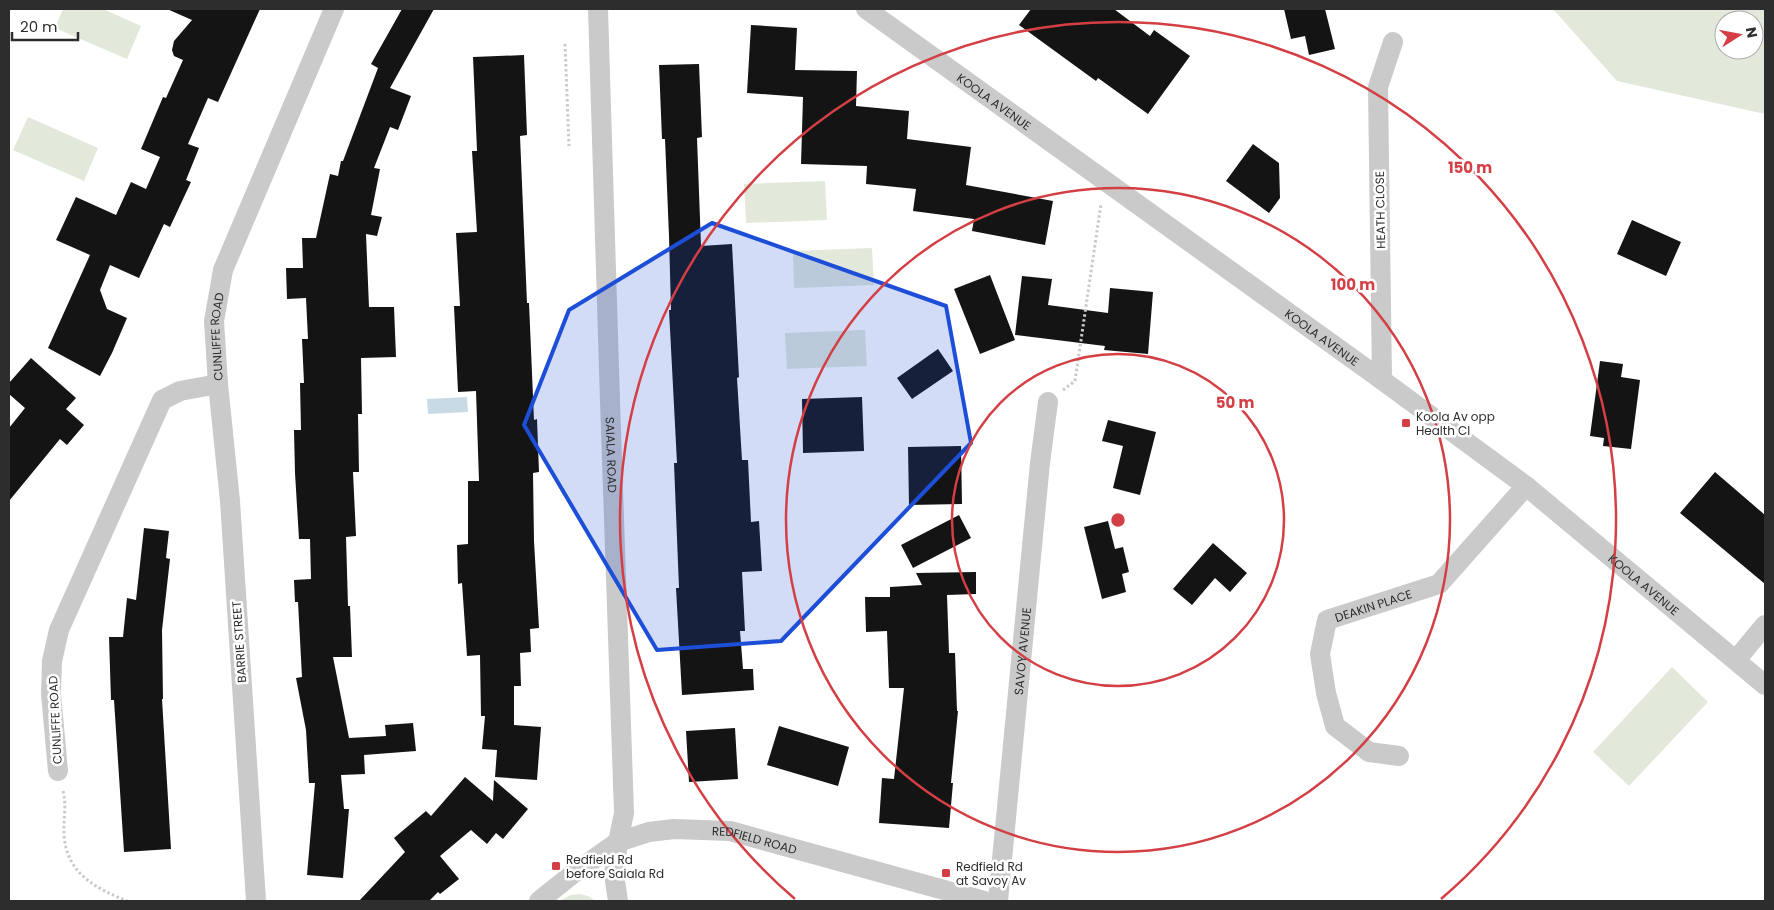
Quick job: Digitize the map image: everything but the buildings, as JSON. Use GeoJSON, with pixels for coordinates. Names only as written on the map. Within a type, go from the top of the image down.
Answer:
{"type":"FeatureCollection","features":[{"type":"Feature","properties":{"kind":"street","name":"CUNLIFFE ROAD"},"geometry":{"type":"LineString","coordinates":[[58,771],[51,694],[52,661],[59,630],[162,400],[180,391],[218,384],[214,321],[222,270],[334,9]]}},
{"type":"Feature","properties":{"kind":"street","name":"SAIALA ROAD"},"geometry":{"type":"LineString","coordinates":[[598,9],[624,814],[614,874],[618,901]]}},
{"type":"Feature","properties":{"kind":"street","name":"KOOLA AVENUE"},"geometry":{"type":"LineString","coordinates":[[866,9],[1382,380],[1526,486],[1765,685]]}},
{"type":"Feature","properties":{"kind":"street","name":"HEATH CLOSE"},"geometry":{"type":"LineString","coordinates":[[1382,380],[1378,87],[1393,42]]}},
{"type":"Feature","properties":{"kind":"street","name":"BARRIE STREET"},"geometry":{"type":"LineString","coordinates":[[218,384],[230,501],[256,901]]}},
{"type":"Feature","properties":{"kind":"street","name":"SAVOY AVENUE"},"geometry":{"type":"LineString","coordinates":[[998,901],[1039,473],[1048,402]]}},
{"type":"Feature","properties":{"kind":"street","name":"DEAKIN PLACE"},"geometry":{"type":"LineString","coordinates":[[1399,756],[1369,752],[1335,726],[1326,693],[1320,654],[1326,620],[1439,584],[1526,486]]}},
{"type":"Feature","properties":{"kind":"street"},"geometry":{"type":"LineString","coordinates":[[1736,660],[1765,625]]}},
{"type":"Feature","properties":{"kind":"street","name":"REDFIELD ROAD"},"geometry":{"type":"LineString","coordinates":[[539,901],[574,872],[618,842],[649,832],[674,829],[730,831],[984,901]]}},
{"type":"Feature","properties":{"kind":"path"},"geometry":{"type":"LineString","coordinates":[[565,44],[569,146]]}},
{"type":"Feature","properties":{"kind":"path"},"geometry":{"type":"LineString","coordinates":[[1048,402],[1075,381],[1104,181]]}},
{"type":"Feature","properties":{"kind":"path"},"geometry":{"type":"LineString","coordinates":[[64,794],[64,835],[67,853],[76,870],[99,889],[127,901]]}},
{"type":"Feature","properties":{"kind":"highlighted area"},"geometry":{"type":"Polygon","coordinates":[[[712,223],[946,306],[971,443],[781,641],[657,650],[524,425],[569,310],[712,223]]]}},
{"type":"Feature","properties":{"kind":"shaded area"},"geometry":{"type":"Polygon","coordinates":[[[63,9],[103,9],[141,26],[127,59],[55,28],[63,9]]]}},
{"type":"Feature","properties":{"kind":"shaded area"},"geometry":{"type":"Polygon","coordinates":[[[1553,9],[1765,9],[1765,114],[1617,81],[1553,9]]]}},
{"type":"Feature","properties":{"kind":"shaded area"},"geometry":{"type":"Polygon","coordinates":[[[28,117],[98,148],[84,181],[13,150],[28,117]]]}},
{"type":"Feature","properties":{"kind":"shaded area"},"geometry":{"type":"Polygon","coordinates":[[[825,181],[827,220],[746,223],[744,184],[825,181]]]}},
{"type":"Feature","properties":{"kind":"shaded area"},"geometry":{"type":"Polygon","coordinates":[[[872,248],[874,285],[794,288],[793,251],[872,248]]]}},
{"type":"Feature","properties":{"kind":"shaded area"},"geometry":{"type":"Polygon","coordinates":[[[865,330],[867,366],[787,369],[785,333],[865,330]]]}},
{"type":"Feature","properties":{"kind":"shaded area"},"geometry":{"type":"Polygon","coordinates":[[[1672,667],[1708,702],[1629,786],[1593,752],[1672,667]]]}},
{"type":"Feature","properties":{"kind":"shaded area"},"geometry":{"type":"Polygon","coordinates":[[[580,894],[596,901],[559,901],[571,895],[580,894]]]}},
{"type":"Feature","properties":{"kind":"water"},"geometry":{"type":"Polygon","coordinates":[[[467,397],[468,412],[428,414],[427,399],[467,397]]]}},
{"type":"Feature","properties":{"kind":"place","name":"Koola Av opp Health Cl"},"geometry":{"type":"Point","coordinates":[1406,423]}},
{"type":"Feature","properties":{"kind":"place","name":"Redfield Rd before Saiala Rd"},"geometry":{"type":"Point","coordinates":[556,866]}},
{"type":"Feature","properties":{"kind":"place","name":"Redfield Rd at Savoy Av"},"geometry":{"type":"Point","coordinates":[946,873]}}]}
